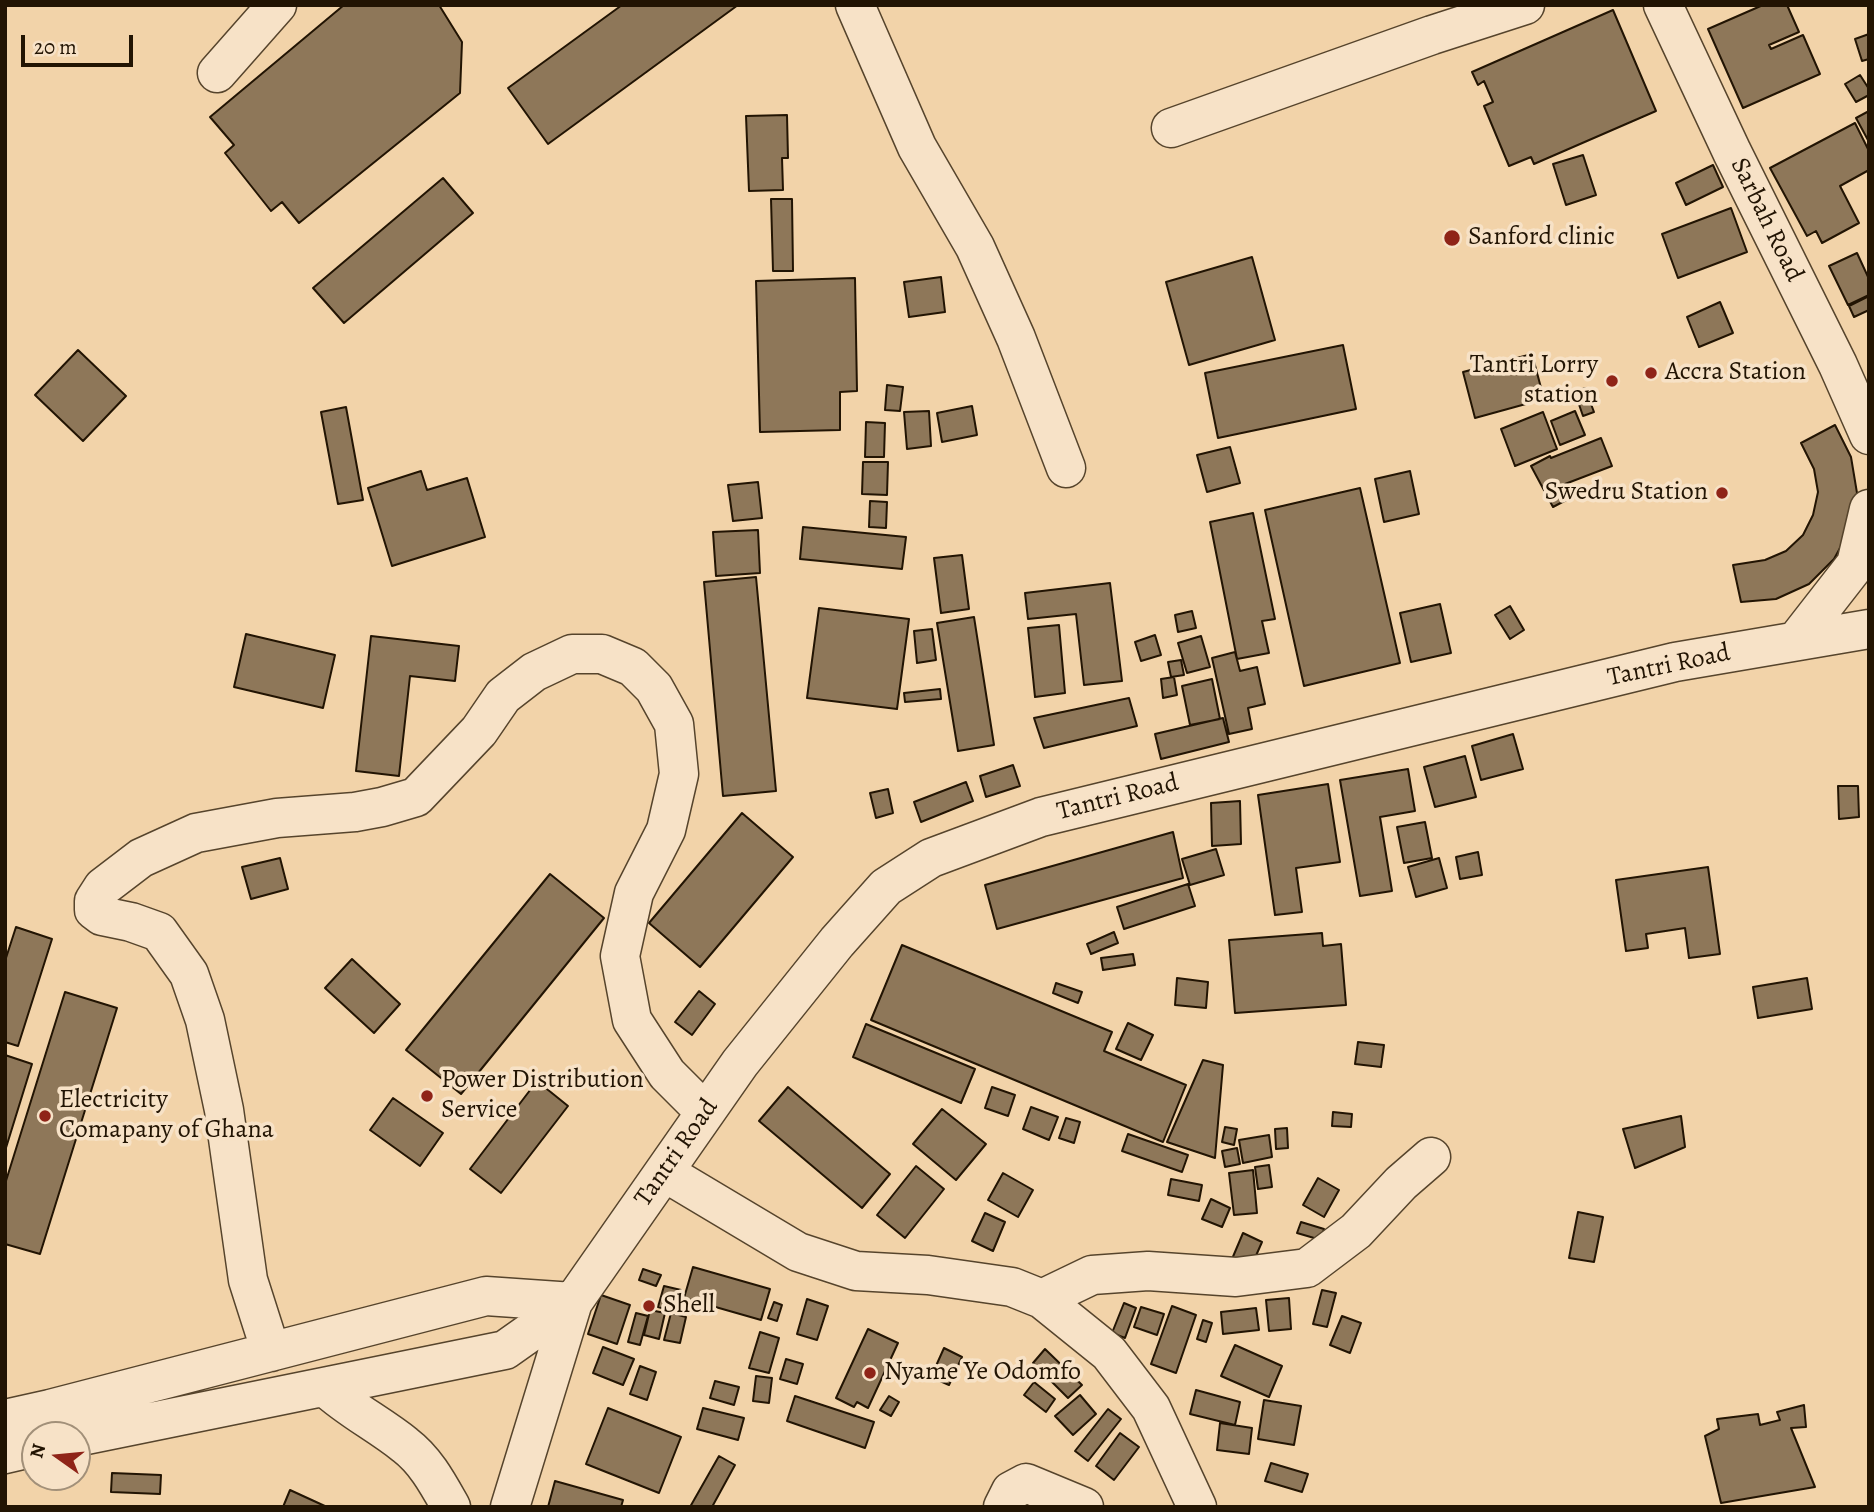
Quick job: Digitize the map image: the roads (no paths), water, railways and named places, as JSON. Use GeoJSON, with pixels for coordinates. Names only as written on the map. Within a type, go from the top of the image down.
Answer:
{"type":"FeatureCollection","features":[{"type":"Feature","properties":{"kind":"street"},"geometry":{"type":"LineString","coordinates":[[217,73],[278,5]]}},
{"type":"Feature","properties":{"kind":"street"},"geometry":{"type":"LineString","coordinates":[[855,5],[917,147],[975,247],[1016,338],[1066,468]]}},
{"type":"Feature","properties":{"kind":"street"},"geometry":{"type":"LineString","coordinates":[[1171,128],[1427,20],[1525,5]]}},
{"type":"Feature","properties":{"kind":"street","name":"Sarbah Road"},"geometry":{"type":"LineString","coordinates":[[1663,5],[1731,152],[1838,365],[1869,435]]}},
{"type":"Feature","properties":{"kind":"street"},"geometry":{"type":"LineString","coordinates":[[1796,641],[1856,564],[1869,509]]}},
{"type":"Feature","properties":{"kind":"street","name":"Tantri Road"},"geometry":{"type":"LineString","coordinates":[[573,1302],[740,1063],[837,942],[886,887],[931,858],[1041,817],[1675,662],[1869,629]]}},
{"type":"Feature","properties":{"kind":"street"},"geometry":{"type":"LineString","coordinates":[[271,1352],[248,1280],[225,1110],[205,1020],[189,974],[159,932],[102,916],[94,910],[94,901],[103,887],[141,858],[196,833],[277,818],[355,812],[416,797],[479,731],[503,696],[534,672],[572,654],[602,654],[633,667],[654,688],[674,724],[678,774],[666,830],[634,893],[620,956],[632,1020],[667,1074],[705,1112]]}},
{"type":"Feature","properties":{"kind":"street"},"geometry":{"type":"LineString","coordinates":[[1042,1299],[1092,1275],[1148,1271],[1236,1277],[1307,1268],[1356,1231],[1401,1183],[1431,1157]]}},
{"type":"Feature","properties":{"kind":"street"},"geometry":{"type":"LineString","coordinates":[[664,1172],[798,1252],[821,1260],[856,1271],[928,1275],[1012,1287],[1042,1299],[1109,1353],[1152,1408],[1197,1507]]}},
{"type":"Feature","properties":{"kind":"street"},"geometry":{"type":"LineString","coordinates":[[5,1419],[486,1296],[573,1302]]}},
{"type":"Feature","properties":{"kind":"street"},"geometry":{"type":"LineString","coordinates":[[91,1434],[505,1350],[573,1302]]}},
{"type":"Feature","properties":{"kind":"street"},"geometry":{"type":"LineString","coordinates":[[510,1507],[573,1302]]}},
{"type":"Feature","properties":{"kind":"street"},"geometry":{"type":"LineString","coordinates":[[326,1387],[341,1402],[406,1445],[438,1483],[451,1507]]}},
{"type":"Feature","properties":{"kind":"street"},"geometry":{"type":"LineString","coordinates":[[1003,1507],[1011,1491],[1026,1483],[1084,1507]]}},
{"type":"Feature","properties":{"kind":"place","name":"Sanford clinic"},"geometry":{"type":"Point","coordinates":[1452,238]}},
{"type":"Feature","properties":{"kind":"place","name":"Accra Station"},"geometry":{"type":"Point","coordinates":[1651,373]}},
{"type":"Feature","properties":{"kind":"place","name":"Tantri Lorry station"},"geometry":{"type":"Point","coordinates":[1612,381]}},
{"type":"Feature","properties":{"kind":"place","name":"Swedru Station"},"geometry":{"type":"Point","coordinates":[1722,493]}},
{"type":"Feature","properties":{"kind":"place","name":"Power Distribution Service"},"geometry":{"type":"Point","coordinates":[427,1096]}},
{"type":"Feature","properties":{"kind":"place","name":"Electricity Comapany of Ghana"},"geometry":{"type":"Point","coordinates":[45,1116]}},
{"type":"Feature","properties":{"kind":"place","name":"Shell"},"geometry":{"type":"Point","coordinates":[649,1306]}},
{"type":"Feature","properties":{"kind":"place","name":"Nyame Ye Odomfo"},"geometry":{"type":"Point","coordinates":[870,1373]}}]}
